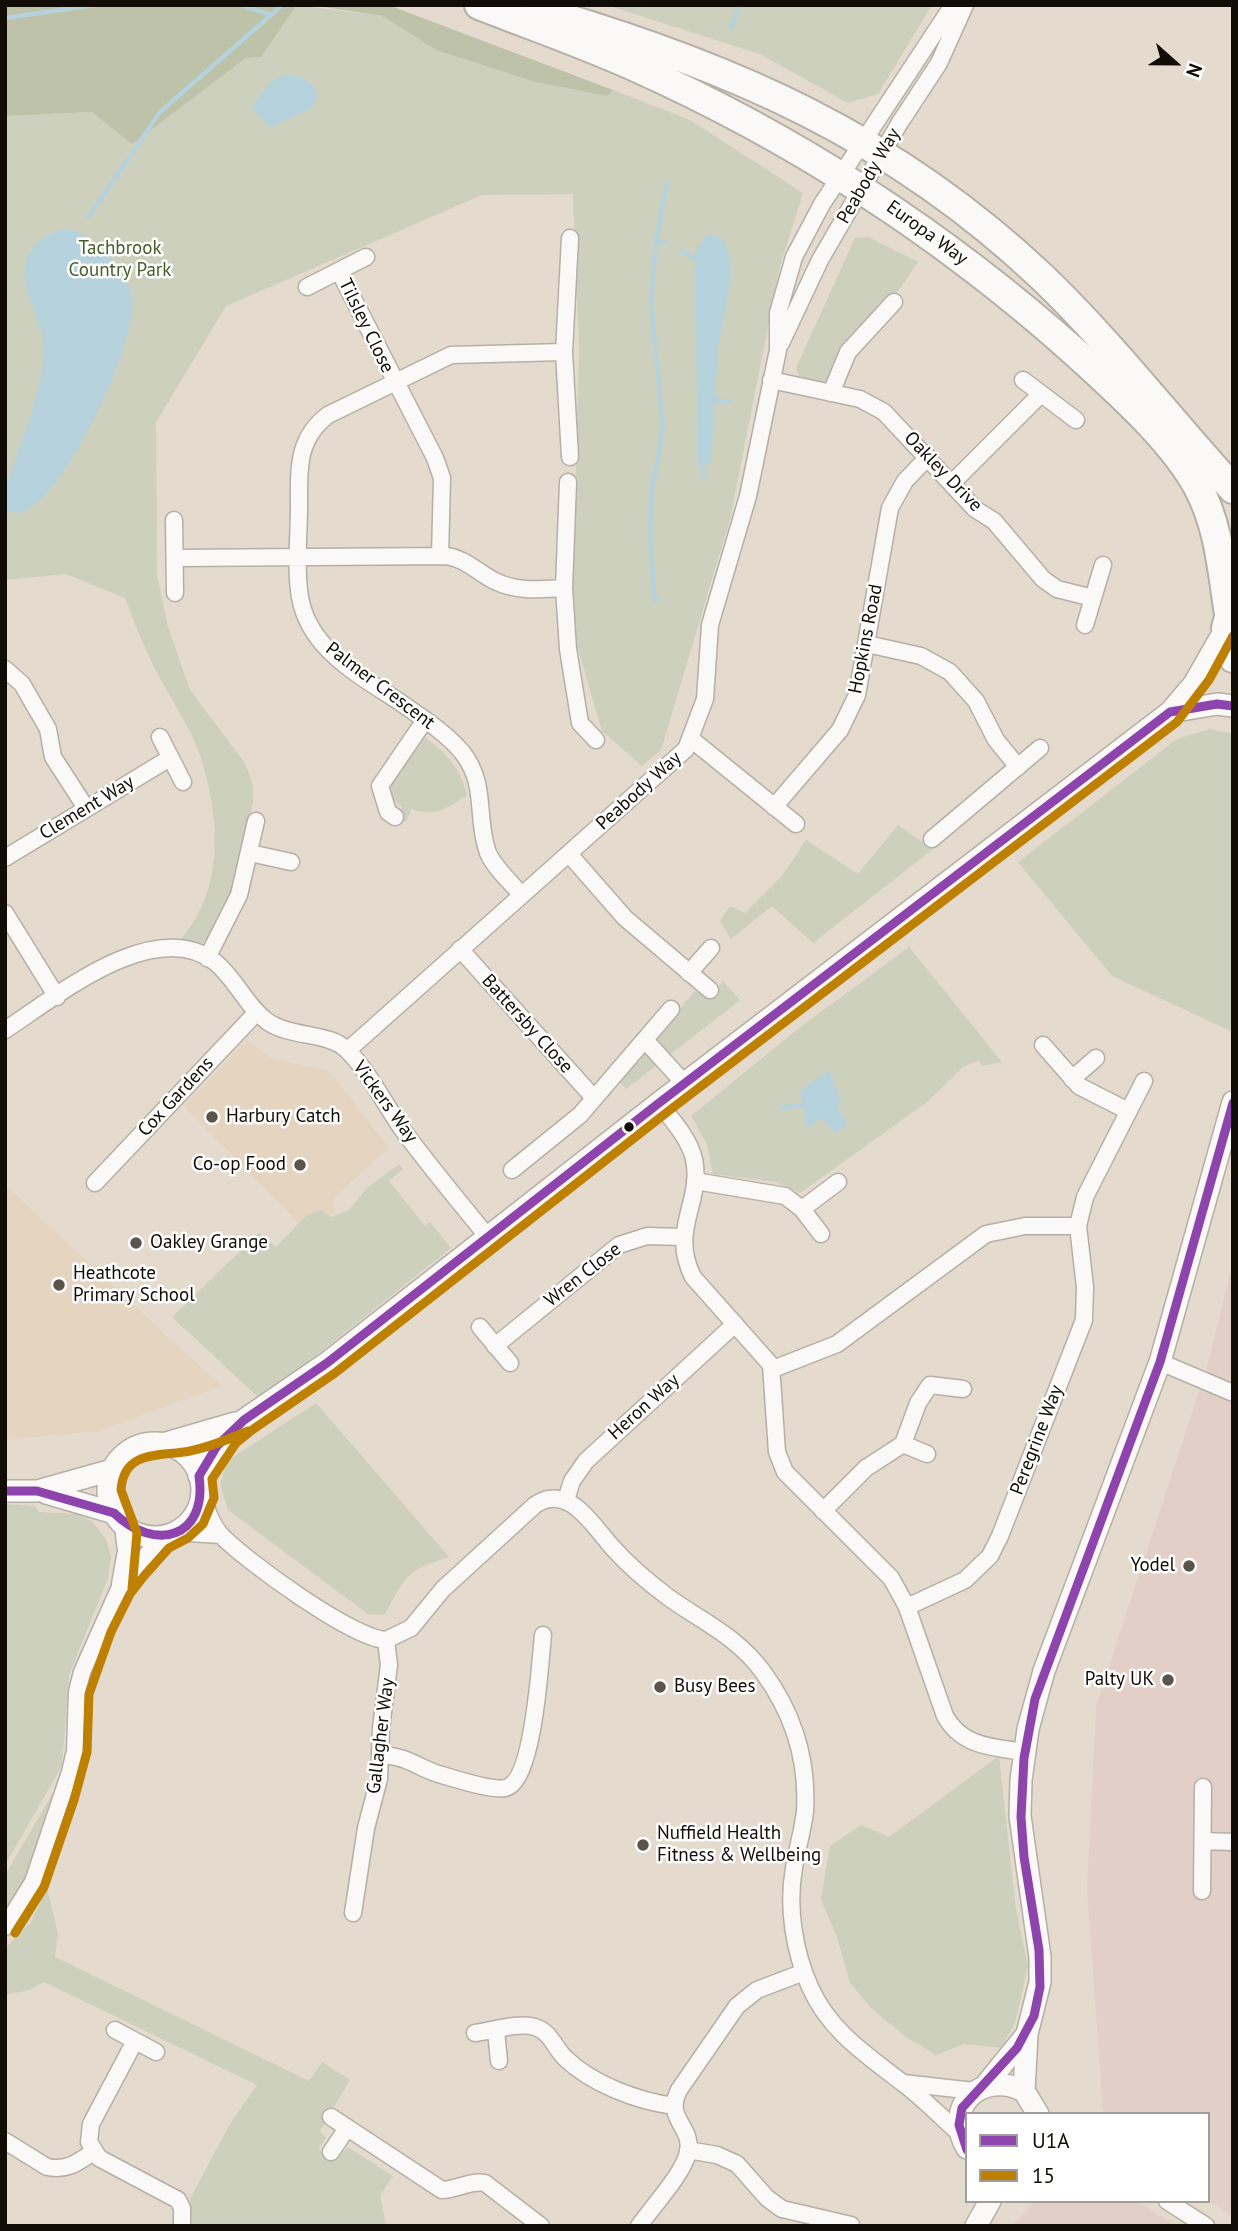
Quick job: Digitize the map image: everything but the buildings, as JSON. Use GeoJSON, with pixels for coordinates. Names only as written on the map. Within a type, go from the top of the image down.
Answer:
{"type":"FeatureCollection","features":[{"type":"Feature","properties":{"kind":"highway","name":"Europa Way"},"geometry":{"type":"LineString","coordinates":[[479,5],[632,65],[863,165],[973,218],[1044,279],[1172,417],[1233,489]]}},
{"type":"Feature","properties":{"kind":"highway","name":"Europa Way"},"geometry":{"type":"LineString","coordinates":[[531,8],[674,52],[802,108],[1099,374],[1158,435],[1196,484],[1211,515],[1229,615],[1233,658]]}},
{"type":"Feature","properties":{"kind":"street","name":"Peabody Way"},"geometry":{"type":"LineString","coordinates":[[348,1050],[686,749],[705,699],[710,625],[748,496],[778,350],[863,165],[953,5]]}},
{"type":"Feature","properties":{"kind":"street","name":"Peabody Way"},"geometry":{"type":"LineString","coordinates":[[778,350],[778,313],[794,257],[811,222],[863,165],[939,64],[965,5]]}},
{"type":"Feature","properties":{"kind":"street"},"geometry":{"type":"LineString","coordinates":[[569,457],[564,352],[570,238]]}},
{"type":"Feature","properties":{"kind":"street","name":"Tilsley Close"},"geometry":{"type":"LineString","coordinates":[[307,287],[366,257]]}},
{"type":"Feature","properties":{"kind":"street","name":"Tilsley Close"},"geometry":{"type":"LineString","coordinates":[[339,271],[393,381],[435,458],[442,478],[440,556]]}},
{"type":"Feature","properties":{"kind":"street"},"geometry":{"type":"LineString","coordinates":[[831,393],[848,352],[894,302]]}},
{"type":"Feature","properties":{"kind":"street","name":"Palmer Crescent"},"geometry":{"type":"LineString","coordinates":[[521,894],[488,851],[477,779],[462,752],[425,720],[335,656],[320,641],[309,623],[300,596],[299,461],[307,438],[316,424],[328,415],[441,358],[461,353],[564,352]]}},
{"type":"Feature","properties":{"kind":"street","name":"Oakley Drive"},"geometry":{"type":"LineString","coordinates":[[771,380],[860,399],[884,412],[975,509],[995,522],[1043,579],[1057,589],[1093,598]]}},
{"type":"Feature","properties":{"kind":"street"},"geometry":{"type":"LineString","coordinates":[[1023,380],[1040,396],[1076,420]]}},
{"type":"Feature","properties":{"kind":"street"},"geometry":{"type":"LineString","coordinates":[[952,483],[1040,396]]}},
{"type":"Feature","properties":{"kind":"street","name":"Hopkins Road"},"geometry":{"type":"LineString","coordinates":[[774,807],[850,714],[857,695],[867,645],[890,508],[905,481],[928,457]]}},
{"type":"Feature","properties":{"kind":"street"},"geometry":{"type":"LineString","coordinates":[[568,482],[564,588],[568,649],[580,723],[596,740]]}},
{"type":"Feature","properties":{"kind":"street"},"geometry":{"type":"LineString","coordinates":[[174,520],[176,593]]}},
{"type":"Feature","properties":{"kind":"street"},"geometry":{"type":"LineString","coordinates":[[175,558],[440,556],[461,560],[491,579],[513,588],[564,588]]}},
{"type":"Feature","properties":{"kind":"street"},"geometry":{"type":"LineString","coordinates":[[1085,625],[1103,565]]}},
{"type":"Feature","properties":{"kind":"street"},"geometry":{"type":"LineString","coordinates":[[120,1587],[168,1535],[192,1517],[201,1485],[217,1446],[244,1420],[327,1363],[659,1103],[1170,712],[1194,684],[1229,615]]}},
{"type":"Feature","properties":{"kind":"street"},"geometry":{"type":"LineString","coordinates":[[867,645],[921,656],[950,673],[976,701],[996,740],[1018,767]]}},
{"type":"Feature","properties":{"kind":"street"},"geometry":{"type":"LineString","coordinates":[[5,668],[22,684],[48,729],[53,757],[86,808]]}},
{"type":"Feature","properties":{"kind":"street"},"geometry":{"type":"LineString","coordinates":[[1170,712],[1217,704],[1233,706]]}},
{"type":"Feature","properties":{"kind":"street"},"geometry":{"type":"LineString","coordinates":[[395,817],[388,812],[380,786],[425,720]]}},
{"type":"Feature","properties":{"kind":"street"},"geometry":{"type":"LineString","coordinates":[[160,737],[183,782]]}},
{"type":"Feature","properties":{"kind":"street"},"geometry":{"type":"LineString","coordinates":[[691,740],[796,824]]}},
{"type":"Feature","properties":{"kind":"street"},"geometry":{"type":"LineString","coordinates":[[932,839],[1041,748]]}},
{"type":"Feature","properties":{"kind":"street","name":"Clement Way"},"geometry":{"type":"LineString","coordinates":[[5,858],[170,758]]}},
{"type":"Feature","properties":{"kind":"street"},"geometry":{"type":"LineString","coordinates":[[207,958],[239,895],[256,821]]}},
{"type":"Feature","properties":{"kind":"street"},"geometry":{"type":"LineString","coordinates":[[250,853],[291,862]]}},
{"type":"Feature","properties":{"kind":"street"},"geometry":{"type":"LineString","coordinates":[[569,854],[625,918],[710,990]]}},
{"type":"Feature","properties":{"kind":"street"},"geometry":{"type":"LineString","coordinates":[[5,914],[57,997]]}},
{"type":"Feature","properties":{"kind":"street"},"geometry":{"type":"LineString","coordinates":[[689,973],[711,948]]}},
{"type":"Feature","properties":{"kind":"street","name":"Battersby Close"},"geometry":{"type":"LineString","coordinates":[[460,949],[594,1098]]}},
{"type":"Feature","properties":{"kind":"street","name":"Vickers Way"},"geometry":{"type":"LineString","coordinates":[[5,1030],[128,955],[146,950],[186,950],[207,958],[230,978],[257,1012],[285,1031],[327,1040],[348,1050],[406,1135],[488,1237]]}},
{"type":"Feature","properties":{"kind":"street"},"geometry":{"type":"LineString","coordinates":[[512,1170],[580,1115],[671,1009]]}},
{"type":"Feature","properties":{"kind":"street","name":"Cox Gardens"},"geometry":{"type":"LineString","coordinates":[[95,1183],[257,1012]]}},
{"type":"Feature","properties":{"kind":"street"},"geometry":{"type":"LineString","coordinates":[[645,1040],[685,1084]]}},
{"type":"Feature","properties":{"kind":"street"},"geometry":{"type":"LineString","coordinates":[[1043,1045],[1072,1079],[1089,1092],[1128,1111]]}},
{"type":"Feature","properties":{"kind":"street"},"geometry":{"type":"LineString","coordinates":[[1072,1079],[1096,1058]]}},
{"type":"Feature","properties":{"kind":"street","name":"Peregrine Way"},"geometry":{"type":"LineString","coordinates":[[907,1607],[974,1574],[990,1556],[1000,1536],[1084,1320],[1085,1287],[1077,1226],[1085,1197],[1144,1080]]}},
{"type":"Feature","properties":{"kind":"street"},"geometry":{"type":"LineString","coordinates":[[1038,2112],[1024,2091],[1027,2034],[1040,1982],[1040,1957],[1020,1816],[1024,1752],[1044,1671],[1160,1362],[1233,1102]]}},
{"type":"Feature","properties":{"kind":"street"},"geometry":{"type":"LineString","coordinates":[[659,1103],[690,1147],[695,1181],[682,1250],[693,1277],[773,1369],[780,1462],[789,1479],[879,1563],[897,1586],[950,1724],[968,1741],[1024,1752]]}},
{"type":"Feature","properties":{"kind":"street"},"geometry":{"type":"LineString","coordinates":[[695,1181],[776,1193],[794,1201],[821,1234]]}},
{"type":"Feature","properties":{"kind":"street"},"geometry":{"type":"LineString","coordinates":[[802,1209],[838,1182]]}},
{"type":"Feature","properties":{"kind":"street"},"geometry":{"type":"LineString","coordinates":[[773,1369],[836,1344],[986,1234],[1025,1226],[1077,1226]]}},
{"type":"Feature","properties":{"kind":"street","name":"Wren Close"},"geometry":{"type":"LineString","coordinates":[[495,1346],[619,1245],[647,1236],[683,1237]]}},
{"type":"Feature","properties":{"kind":"street","name":"Heron Way"},"geometry":{"type":"LineString","coordinates":[[566,1500],[572,1480],[586,1461],[735,1324]]}},
{"type":"Feature","properties":{"kind":"street"},"geometry":{"type":"LineString","coordinates":[[480,1327],[510,1363]]}},
{"type":"Feature","properties":{"kind":"street"},"geometry":{"type":"LineString","coordinates":[[1160,1362],[1233,1393]]}},
{"type":"Feature","properties":{"kind":"street"},"geometry":{"type":"LineString","coordinates":[[823,1511],[866,1468],[903,1444],[918,1403],[930,1385],[963,1389]]}},
{"type":"Feature","properties":{"kind":"street"},"geometry":{"type":"LineString","coordinates":[[5,1927],[33,1882],[59,1807],[75,1751],[75,1709],[82,1672],[120,1587],[125,1551],[118,1519],[108,1496],[113,1470],[122,1456],[139,1444],[166,1443],[216,1431],[244,1420]]}},
{"type":"Feature","properties":{"kind":"street"},"geometry":{"type":"LineString","coordinates":[[166,1443],[188,1456],[201,1485],[209,1514],[221,1535],[317,1607],[365,1636],[386,1640],[411,1628],[443,1589],[535,1505],[548,1497],[566,1500],[638,1573],[740,1646],[763,1672],[783,1703],[795,1732],[804,1774],[805,1811],[792,1897],[798,1951],[804,1972],[816,1998],[835,2027],[873,2063],[903,2083],[965,2145]]}},
{"type":"Feature","properties":{"kind":"street"},"geometry":{"type":"LineString","coordinates":[[903,1444],[927,1454]]}},
{"type":"Feature","properties":{"kind":"street"},"geometry":{"type":"LineString","coordinates":[[5,1491],[37,1491],[113,1470]]}},
{"type":"Feature","properties":{"kind":"street"},"geometry":{"type":"LineString","coordinates":[[37,1491],[118,1519],[141,1535],[221,1535]]}},
{"type":"Feature","properties":{"kind":"street"},"geometry":{"type":"LineString","coordinates":[[381,1755],[408,1758],[435,1773],[489,1786],[503,1789],[512,1785],[523,1768],[529,1745],[543,1635]]}},
{"type":"Feature","properties":{"kind":"street","name":"Gallagher Way"},"geometry":{"type":"LineString","coordinates":[[354,1913],[381,1755],[380,1728],[389,1665],[386,1640]]}},
{"type":"Feature","properties":{"kind":"street"},"geometry":{"type":"LineString","coordinates":[[1202,1891],[1203,1787]]}},
{"type":"Feature","properties":{"kind":"street"},"geometry":{"type":"LineString","coordinates":[[1203,1841],[1233,1842]]}},
{"type":"Feature","properties":{"kind":"street"},"geometry":{"type":"LineString","coordinates":[[639,2226],[680,2169],[688,2150],[688,2138],[676,2118],[674,2106],[679,2090],[737,2006],[757,1990],[804,1972]]}},
{"type":"Feature","properties":{"kind":"street"},"geometry":{"type":"LineString","coordinates":[[475,2033],[535,2027],[548,2035],[565,2059],[617,2090],[640,2101],[674,2106]]}},
{"type":"Feature","properties":{"kind":"street"},"geometry":{"type":"LineString","coordinates":[[115,2030],[156,2052]]}},
{"type":"Feature","properties":{"kind":"street"},"geometry":{"type":"LineString","coordinates":[[496,2031],[499,2061]]}},
{"type":"Feature","properties":{"kind":"street"},"geometry":{"type":"LineString","coordinates":[[965,2145],[961,2110],[1027,2034]]}},
{"type":"Feature","properties":{"kind":"street"},"geometry":{"type":"LineString","coordinates":[[135,2041],[91,2124],[89,2142],[93,2152],[178,2200],[182,2208],[182,2226]]}},
{"type":"Feature","properties":{"kind":"street"},"geometry":{"type":"LineString","coordinates":[[903,2083],[979,2089],[999,2083],[1024,2091]]}},
{"type":"Feature","properties":{"kind":"street"},"geometry":{"type":"LineString","coordinates":[[331,2117],[442,2190],[452,2190],[477,2182],[485,2183],[541,2226]]}},
{"type":"Feature","properties":{"kind":"street"},"geometry":{"type":"LineString","coordinates":[[331,2152],[347,2128]]}},
{"type":"Feature","properties":{"kind":"street"},"geometry":{"type":"LineString","coordinates":[[5,2141],[36,2161],[55,2169],[72,2166],[93,2152]]}},
{"type":"Feature","properties":{"kind":"street"},"geometry":{"type":"LineString","coordinates":[[688,2150],[717,2155],[737,2164],[767,2198],[782,2209],[830,2224],[851,2225]]}},
{"type":"Feature","properties":{"kind":"street"},"geometry":{"type":"LineString","coordinates":[[972,2203],[973,2226]]}},
{"type":"Feature","properties":{"kind":"street"},"geometry":{"type":"LineString","coordinates":[[973,2226],[989,2203]]}},
{"type":"Feature","properties":{"kind":"street"},"geometry":{"type":"LineString","coordinates":[[1170,2203],[1206,2226]]}},
{"type":"Feature","properties":{"kind":"shaded area"},"geometry":{"type":"Polygon","coordinates":[[[247,1040],[272,1059],[329,1071],[389,1148],[337,1195],[333,1202],[335,1211],[330,1215],[321,1210],[299,1223],[184,1106],[247,1040]]]}},
{"type":"Feature","properties":{"kind":"shaded area","name":"Heathcote Primary School"},"geometry":{"type":"Polygon","coordinates":[[[5,1185],[221,1386],[99,1431],[5,1440],[5,1185]]]}},
{"type":"Feature","properties":{"kind":"shaded area"},"geometry":{"type":"Polygon","coordinates":[[[1233,1263],[1233,2216],[1210,2202],[1210,2112],[1103,2110],[1087,1889],[1096,1707],[1207,1367],[1233,1263]]]}},
{"type":"Feature","properties":{"kind":"shaded area"},"geometry":{"type":"Polygon","coordinates":[[[1033,2203],[1138,2203],[1177,2226],[1012,2226],[1033,2203]]]}},
{"type":"Feature","properties":{"kind":"green space"},"geometry":{"type":"Polygon","coordinates":[[[5,5],[297,5],[261,57],[246,58],[132,144],[92,112],[5,116],[5,5]]]}},
{"type":"Feature","properties":{"kind":"green space","name":"Tachbrook Country Park"},"geometry":{"type":"Polygon","coordinates":[[[297,5],[382,16],[436,50],[606,96],[613,90],[690,120],[803,193],[780,266],[730,519],[661,750],[642,766],[602,731],[572,628],[579,347],[573,194],[482,195],[226,306],[156,422],[157,576],[168,627],[190,690],[245,763],[253,785],[253,803],[231,897],[210,937],[200,944],[180,940],[195,920],[205,899],[215,853],[215,829],[207,781],[197,746],[150,659],[125,598],[66,574],[5,580],[5,116],[92,112],[132,143],[246,58],[261,57],[297,5]]]}},
{"type":"Feature","properties":{"kind":"green space"},"geometry":{"type":"Polygon","coordinates":[[[311,5],[388,5],[613,90],[607,96],[536,82],[436,50],[382,16],[311,5]]]}},
{"type":"Feature","properties":{"kind":"green space"},"geometry":{"type":"Polygon","coordinates":[[[606,5],[932,5],[878,94],[848,103],[760,54],[606,5]]]}},
{"type":"Feature","properties":{"kind":"green space"},"geometry":{"type":"Polygon","coordinates":[[[868,237],[918,262],[849,363],[838,389],[799,376],[796,368],[855,238],[868,237]]]}},
{"type":"Feature","properties":{"kind":"green space"},"geometry":{"type":"Polygon","coordinates":[[[1210,729],[1233,734],[1233,1032],[1112,976],[1018,862],[1177,739],[1210,729]]]}},
{"type":"Feature","properties":{"kind":"green space"},"geometry":{"type":"Polygon","coordinates":[[[421,735],[450,761],[460,776],[467,795],[434,812],[412,809],[406,822],[397,817],[402,807],[391,798],[387,784],[421,735]]]}},
{"type":"Feature","properties":{"kind":"green space"},"geometry":{"type":"Polygon","coordinates":[[[898,825],[933,849],[813,943],[772,906],[731,939],[720,921],[730,906],[745,913],[782,876],[806,840],[858,874],[898,825]]]}},
{"type":"Feature","properties":{"kind":"green space"},"geometry":{"type":"Polygon","coordinates":[[[909,947],[1002,1062],[982,1066],[979,1060],[963,1067],[927,1102],[800,1193],[776,1182],[713,1174],[707,1144],[691,1116],[798,1029],[909,947]]]}},
{"type":"Feature","properties":{"kind":"green space"},"geometry":{"type":"Polygon","coordinates":[[[723,981],[740,1000],[626,1089],[619,1080],[695,991],[709,999],[723,981]]]}},
{"type":"Feature","properties":{"kind":"green space"},"geometry":{"type":"Polygon","coordinates":[[[399,1164],[403,1169],[389,1181],[425,1226],[430,1222],[451,1248],[294,1373],[258,1397],[172,1317],[259,1233],[276,1247],[307,1215],[321,1210],[331,1217],[349,1210],[367,1188],[399,1164]]]}},
{"type":"Feature","properties":{"kind":"green space"},"geometry":{"type":"Polygon","coordinates":[[[316,1403],[449,1557],[424,1566],[409,1576],[385,1615],[368,1614],[228,1510],[220,1484],[227,1461],[316,1403]]]}},
{"type":"Feature","properties":{"kind":"green space"},"geometry":{"type":"Polygon","coordinates":[[[5,1504],[35,1506],[39,1512],[77,1514],[92,1521],[106,1539],[111,1557],[108,1578],[69,1675],[62,1766],[5,1865],[5,1504]]]}},
{"type":"Feature","properties":{"kind":"green space"},"geometry":{"type":"Polygon","coordinates":[[[999,1756],[1016,1910],[1028,1966],[1015,2023],[1001,2048],[964,2044],[936,2055],[906,2037],[872,2009],[850,1983],[837,1937],[821,1899],[830,1846],[861,1825],[889,1837],[999,1756]]]}},
{"type":"Feature","properties":{"kind":"green space"},"geometry":{"type":"Polygon","coordinates":[[[53,1793],[26,1879],[5,1914],[5,1875],[53,1793]]]}},
{"type":"Feature","properties":{"kind":"green space"},"geometry":{"type":"Polygon","coordinates":[[[47,1888],[58,1934],[55,1957],[309,2081],[322,2062],[350,2080],[320,2131],[326,2138],[318,2149],[337,2160],[348,2147],[393,2176],[380,2196],[386,2226],[192,2226],[190,2199],[230,2124],[257,2085],[44,1982],[29,1990],[5,1995],[5,1948],[31,1922],[47,1888]]]}},
{"type":"Feature","properties":{"kind":"water"},"geometry":{"type":"Polygon","coordinates":[[[282,75],[303,78],[318,94],[313,107],[271,128],[251,108],[268,84],[282,75]]]}},
{"type":"Feature","properties":{"kind":"water"},"geometry":{"type":"Polygon","coordinates":[[[68,228],[99,246],[116,264],[132,297],[131,320],[122,354],[86,434],[64,471],[42,498],[21,512],[5,507],[5,494],[38,390],[44,353],[41,330],[25,282],[25,270],[27,258],[34,246],[49,235],[68,228]]]}},
{"type":"Feature","properties":{"kind":"water"},"geometry":{"type":"Polygon","coordinates":[[[708,234],[722,238],[730,255],[731,279],[718,347],[711,462],[698,466],[695,251],[708,234]]]}},
{"type":"Feature","properties":{"kind":"water"},"geometry":{"type":"Polygon","coordinates":[[[829,1070],[841,1102],[836,1107],[848,1123],[836,1134],[821,1117],[807,1129],[800,1091],[829,1070]]]}},
{"type":"Feature","properties":{"kind":"waterway"},"geometry":{"type":"LineString","coordinates":[[5,18],[95,5]]}},
{"type":"Feature","properties":{"kind":"waterway"},"geometry":{"type":"LineString","coordinates":[[241,5],[271,15],[282,5]]}},
{"type":"Feature","properties":{"kind":"waterway"},"geometry":{"type":"LineString","coordinates":[[731,28],[739,5]]}},
{"type":"Feature","properties":{"kind":"waterway"},"geometry":{"type":"LineString","coordinates":[[88,218],[160,112],[271,15]]}},
{"type":"Feature","properties":{"kind":"waterway"},"geometry":{"type":"LineString","coordinates":[[655,602],[650,542],[651,496],[663,427],[651,303],[656,240],[667,183]]}},
{"type":"Feature","properties":{"kind":"waterway"},"geometry":{"type":"LineString","coordinates":[[656,240],[666,243]]}},
{"type":"Feature","properties":{"kind":"waterway"},"geometry":{"type":"LineString","coordinates":[[682,251],[696,260]]}},
{"type":"Feature","properties":{"kind":"waterway"},"geometry":{"type":"LineString","coordinates":[[715,400],[730,402]]}},
{"type":"Feature","properties":{"kind":"waterway"},"geometry":{"type":"LineString","coordinates":[[704,464],[704,477]]}},
{"type":"Feature","properties":{"kind":"waterway"},"geometry":{"type":"LineString","coordinates":[[781,1108],[803,1105]]}},
{"type":"Feature","properties":{"kind":"transit line","name":"15"},"geometry":{"type":"LineString","coordinates":[[15,1933],[44,1887],[74,1800],[87,1752],[89,1694],[111,1632],[130,1594],[144,1576],[169,1548],[188,1538],[203,1524],[214,1498],[212,1479],[236,1443],[335,1373],[666,1113],[1177,722],[1209,680],[1233,636]]}},
{"type":"Feature","properties":{"kind":"transit line","name":"U1A"},"geometry":{"type":"LineString","coordinates":[[199,1476],[217,1446],[244,1420],[327,1363],[659,1103],[1170,712],[1217,704],[1233,706]]}},
{"type":"Feature","properties":{"kind":"transit line","name":"U1A"},"geometry":{"type":"LineString","coordinates":[[965,2144],[959,2125],[962,2108],[1017,2048],[1034,2016],[1040,1987],[1039,1950],[1024,1857],[1021,1817],[1024,1758],[1035,1699],[1160,1362],[1233,1103]]}},
{"type":"Feature","properties":{"kind":"transit line","name":"15"},"geometry":{"type":"LineString","coordinates":[[132,1589],[137,1533],[121,1490],[129,1467],[145,1457],[197,1449],[248,1431]]}},
{"type":"Feature","properties":{"kind":"transit line","name":"U1A"},"geometry":{"type":"LineString","coordinates":[[114,1513],[146,1533],[175,1533],[187,1526],[195,1514],[200,1497],[199,1476]]}},
{"type":"Feature","properties":{"kind":"transit line","name":"U1A"},"geometry":{"type":"LineString","coordinates":[[5,1491],[37,1491],[114,1513]]}},
{"type":"Feature","properties":{"kind":"place","name":"Harbury Catch"},"geometry":{"type":"Point","coordinates":[212,1117]}},
{"type":"Feature","properties":{"kind":"place","name":"Co-op Food"},"geometry":{"type":"Point","coordinates":[300,1165]}},
{"type":"Feature","properties":{"kind":"place","name":"Oakley Grange"},"geometry":{"type":"Point","coordinates":[136,1243]}},
{"type":"Feature","properties":{"kind":"place","name":"Heathcote Primary School"},"geometry":{"type":"Point","coordinates":[59,1285]}},
{"type":"Feature","properties":{"kind":"place","name":"Yodel"},"geometry":{"type":"Point","coordinates":[1189,1566]}},
{"type":"Feature","properties":{"kind":"place","name":"Palty UK"},"geometry":{"type":"Point","coordinates":[1168,1680]}},
{"type":"Feature","properties":{"kind":"place","name":"Busy Bees"},"geometry":{"type":"Point","coordinates":[660,1687]}},
{"type":"Feature","properties":{"kind":"place","name":"Nuffield Health Fitness & Wellbeing"},"geometry":{"type":"Point","coordinates":[643,1845]}}]}
